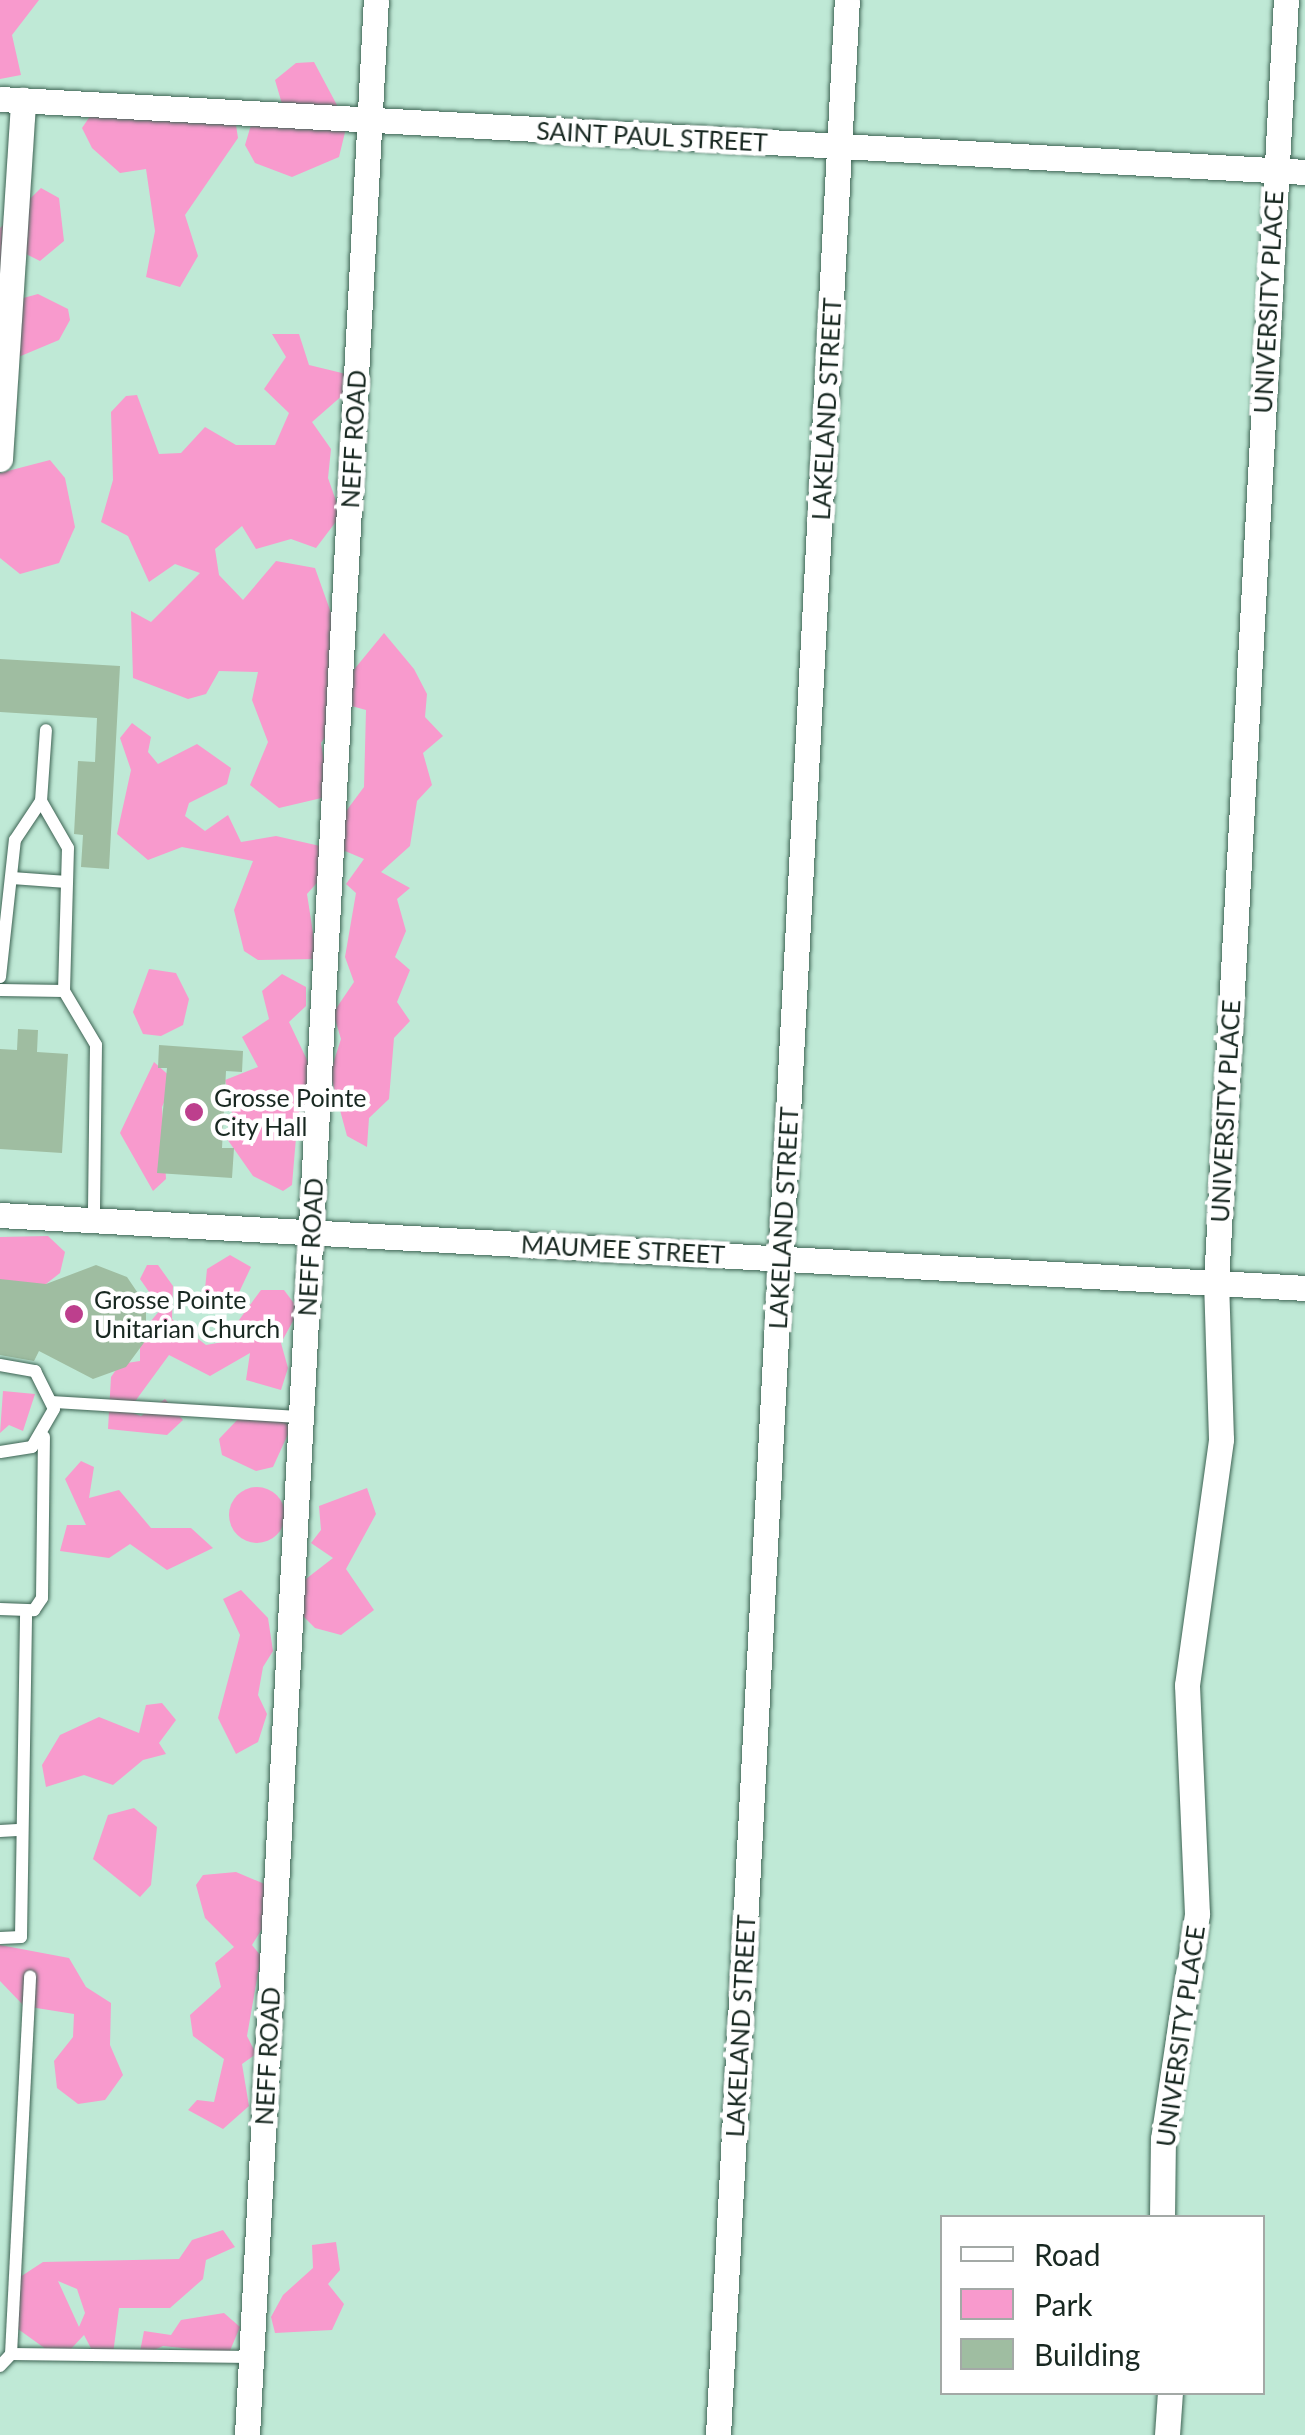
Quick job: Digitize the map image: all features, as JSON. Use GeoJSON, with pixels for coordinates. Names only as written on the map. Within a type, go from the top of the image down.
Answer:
{"type":"FeatureCollection","features":[{"type":"Feature","properties":{"kind":"street","name":"NEFF ROAD"},"geometry":{"type":"LineString","coordinates":[[247,2435],[376,0]]}},
{"type":"Feature","properties":{"kind":"street","name":"LAKELAND STREET"},"geometry":{"type":"LineString","coordinates":[[718,2435],[847,0]]}},
{"type":"Feature","properties":{"kind":"street","name":"UNIVERSITY PLACE"},"geometry":{"type":"LineString","coordinates":[[1162,2215],[1163,2139],[1197,1914],[1186,1684],[1221,1439],[1216,1283],[1286,0]]}},
{"type":"Feature","properties":{"kind":"street","name":"SAINT PAUL STREET"},"geometry":{"type":"LineString","coordinates":[[11,100],[1305,172]]}},
{"type":"Feature","properties":{"kind":"street"},"geometry":{"type":"LineString","coordinates":[[0,459],[11,100]]}},
{"type":"Feature","properties":{"kind":"street","name":"MAUMEE STREET"},"geometry":{"type":"LineString","coordinates":[[0,1215],[1305,1288]]}},
{"type":"Feature","properties":{"kind":"street"},"geometry":{"type":"LineString","coordinates":[[1166,2435],[1170,2395]]}},
{"type":"Feature","properties":{"kind":"lane"},"geometry":{"type":"LineString","coordinates":[[0,977],[14,840],[40,801],[46,730]]}},
{"type":"Feature","properties":{"kind":"lane"},"geometry":{"type":"LineString","coordinates":[[40,801],[68,848],[64,992],[96,1045],[94,1220]]}},
{"type":"Feature","properties":{"kind":"lane"},"geometry":{"type":"LineString","coordinates":[[12,878],[67,882]]}},
{"type":"Feature","properties":{"kind":"lane"},"geometry":{"type":"LineString","coordinates":[[0,990],[64,992]]}},
{"type":"Feature","properties":{"kind":"lane"},"geometry":{"type":"LineString","coordinates":[[0,1364],[34,1371],[53,1402],[44,1436],[42,1598],[26,1611],[0,1609]]}},
{"type":"Feature","properties":{"kind":"lane"},"geometry":{"type":"LineString","coordinates":[[53,1402],[301,1417]]}},
{"type":"Feature","properties":{"kind":"lane"},"geometry":{"type":"LineString","coordinates":[[0,1452],[44,1436]]}},
{"type":"Feature","properties":{"kind":"lane"},"geometry":{"type":"LineString","coordinates":[[0,1938],[21,1937],[26,1611]]}},
{"type":"Feature","properties":{"kind":"lane"},"geometry":{"type":"LineString","coordinates":[[0,1830],[22,1830]]}},
{"type":"Feature","properties":{"kind":"lane"},"geometry":{"type":"LineString","coordinates":[[0,2366],[12,2354],[30,1976]]}},
{"type":"Feature","properties":{"kind":"lane"},"geometry":{"type":"LineString","coordinates":[[12,2354],[251,2357]]}},
{"type":"Feature","properties":{"kind":"green space"},"geometry":{"type":"Polygon","coordinates":[[[0,0],[39,0],[12,35],[21,75],[0,79],[0,0]]]}},
{"type":"Feature","properties":{"kind":"green space"},"geometry":{"type":"Polygon","coordinates":[[[314,62],[347,124],[339,157],[292,177],[255,163],[245,145],[251,125],[282,104],[275,80],[296,63],[314,62]]]}},
{"type":"Feature","properties":{"kind":"green space"},"geometry":{"type":"Polygon","coordinates":[[[99,103],[236,125],[238,138],[185,215],[198,256],[180,287],[146,277],[155,231],[146,169],[120,173],[92,148],[82,128],[99,103]]]}},
{"type":"Feature","properties":{"kind":"green space"},"geometry":{"type":"Polygon","coordinates":[[[41,188],[59,198],[64,241],[40,261],[20,251],[16,300],[38,294],[68,309],[70,320],[59,340],[16,358],[17,411],[0,429],[0,228],[41,188]]]}},
{"type":"Feature","properties":{"kind":"green space"},"geometry":{"type":"Polygon","coordinates":[[[272,334],[299,334],[309,365],[346,374],[344,394],[312,422],[331,449],[328,478],[341,515],[316,548],[291,539],[256,549],[242,526],[215,549],[219,575],[243,600],[276,561],[315,568],[352,672],[384,633],[414,669],[427,694],[425,717],[443,736],[423,753],[432,785],[417,801],[410,846],[381,872],[410,888],[397,899],[406,931],[395,957],[410,970],[397,1002],[410,1021],[394,1038],[389,1099],[369,1118],[367,1147],[347,1136],[330,1073],[341,1039],[333,1013],[354,982],[345,957],[356,893],[346,884],[364,859],[345,851],[307,894],[317,959],[258,960],[244,951],[234,910],[253,861],[182,847],[148,860],[117,834],[131,770],[120,738],[132,723],[151,737],[148,752],[158,764],[197,744],[231,768],[227,784],[189,803],[185,816],[205,831],[228,815],[241,842],[276,836],[320,846],[364,787],[366,710],[348,705],[321,743],[330,796],[279,808],[250,785],[268,742],[252,700],[258,672],[219,671],[206,694],[188,699],[133,678],[131,611],[151,622],[200,573],[175,564],[149,582],[128,536],[101,522],[113,480],[111,412],[126,396],[137,395],[159,454],[181,453],[205,427],[236,445],[275,445],[289,413],[264,389],[286,357],[272,334]]]}},
{"type":"Feature","properties":{"kind":"green space"},"geometry":{"type":"Polygon","coordinates":[[[50,460],[65,478],[75,527],[59,563],[20,574],[0,558],[0,473],[50,460]]]}},
{"type":"Feature","properties":{"kind":"green space"},"geometry":{"type":"Polygon","coordinates":[[[149,969],[176,973],[189,999],[183,1025],[161,1036],[143,1034],[133,1012],[149,969]]]}},
{"type":"Feature","properties":{"kind":"green space"},"geometry":{"type":"Polygon","coordinates":[[[282,974],[306,987],[306,1006],[289,1022],[308,1062],[310,1098],[298,1114],[292,1185],[283,1191],[253,1176],[225,1136],[233,1118],[225,1080],[258,1067],[242,1037],[269,1019],[262,991],[282,974]]]}},
{"type":"Feature","properties":{"kind":"green space"},"geometry":{"type":"Polygon","coordinates":[[[154,1062],[174,1080],[162,1107],[166,1179],[153,1191],[120,1133],[154,1062]]]}},
{"type":"Feature","properties":{"kind":"green space"},"geometry":{"type":"Polygon","coordinates":[[[48,1236],[65,1252],[60,1273],[46,1284],[0,1285],[0,1237],[48,1236]]]}},
{"type":"Feature","properties":{"kind":"green space"},"geometry":{"type":"Polygon","coordinates":[[[230,1255],[251,1267],[234,1303],[216,1309],[204,1299],[207,1269],[230,1255]]]}},
{"type":"Feature","properties":{"kind":"green space"},"geometry":{"type":"Polygon","coordinates":[[[147,1265],[158,1265],[173,1286],[172,1319],[206,1345],[223,1342],[261,1290],[284,1290],[299,1310],[281,1343],[288,1368],[281,1390],[246,1380],[250,1353],[210,1376],[169,1355],[128,1411],[141,1416],[165,1399],[183,1420],[167,1435],[108,1429],[111,1377],[120,1364],[140,1361],[140,1334],[161,1309],[140,1279],[147,1265]]]}},
{"type":"Feature","properties":{"kind":"green space"},"geometry":{"type":"Polygon","coordinates":[[[3,1391],[35,1394],[23,1431],[9,1425],[0,1433],[3,1391]]]}},
{"type":"Feature","properties":{"kind":"green space"},"geometry":{"type":"Polygon","coordinates":[[[239,1418],[294,1421],[273,1467],[256,1471],[222,1455],[219,1439],[239,1418]]]}},
{"type":"Feature","properties":{"kind":"green space"},"geometry":{"type":"Polygon","coordinates":[[[81,1461],[94,1467],[89,1498],[119,1490],[151,1528],[191,1528],[213,1548],[167,1570],[130,1544],[109,1558],[60,1551],[67,1525],[86,1525],[65,1479],[81,1461]]]}},
{"type":"Feature","properties":{"kind":"green space"},"geometry":{"type":"Polygon","coordinates":[[[257,1487],[277,1495],[285,1515],[277,1535],[257,1543],[237,1535],[229,1515],[237,1495],[257,1487]]]}},
{"type":"Feature","properties":{"kind":"green space"},"geometry":{"type":"Polygon","coordinates":[[[367,1488],[376,1514],[346,1569],[374,1610],[341,1635],[315,1628],[298,1611],[302,1582],[333,1558],[311,1543],[321,1530],[319,1506],[367,1488]]]}},
{"type":"Feature","properties":{"kind":"green space"},"geometry":{"type":"Polygon","coordinates":[[[241,1590],[268,1618],[273,1651],[263,1667],[258,1695],[267,1714],[258,1742],[236,1754],[218,1718],[240,1635],[223,1599],[241,1590]]]}},
{"type":"Feature","properties":{"kind":"green space"},"geometry":{"type":"Polygon","coordinates":[[[162,1703],[176,1720],[159,1743],[166,1754],[143,1760],[113,1785],[84,1775],[46,1787],[42,1765],[60,1735],[99,1717],[139,1733],[146,1705],[162,1703]]]}},
{"type":"Feature","properties":{"kind":"green space"},"geometry":{"type":"Polygon","coordinates":[[[134,1808],[157,1827],[151,1885],[140,1897],[93,1859],[108,1815],[134,1808]]]}},
{"type":"Feature","properties":{"kind":"green space"},"geometry":{"type":"Polygon","coordinates":[[[236,1872],[267,1885],[267,1921],[252,1945],[261,1956],[247,2036],[256,2054],[242,2064],[249,2106],[223,2129],[188,2110],[197,2100],[214,2102],[224,2059],[193,2036],[190,2015],[221,1987],[215,1963],[234,1947],[205,1918],[196,1885],[203,1875],[236,1872]]]}},
{"type":"Feature","properties":{"kind":"green space"},"geometry":{"type":"Polygon","coordinates":[[[0,1945],[69,1958],[86,1987],[111,2003],[110,2045],[123,2075],[105,2100],[78,2104],[57,2088],[54,2061],[73,2037],[74,2014],[24,2006],[0,1981],[0,1945]]]}},
{"type":"Feature","properties":{"kind":"green space"},"geometry":{"type":"Polygon","coordinates":[[[223,2230],[235,2247],[206,2260],[203,2279],[170,2308],[119,2308],[113,2354],[95,2356],[84,2335],[69,2351],[50,2352],[18,2329],[20,2277],[43,2262],[179,2259],[192,2240],[223,2230]],[[58,2281],[79,2327],[85,2313],[77,2289],[58,2281]]]}},
{"type":"Feature","properties":{"kind":"green space"},"geometry":{"type":"Polygon","coordinates":[[[336,2242],[340,2270],[328,2284],[344,2304],[332,2330],[275,2333],[271,2317],[283,2295],[313,2268],[312,2245],[336,2242]]]}},
{"type":"Feature","properties":{"kind":"green space"},"geometry":{"type":"Polygon","coordinates":[[[224,2313],[240,2327],[229,2353],[163,2346],[139,2357],[144,2331],[171,2335],[181,2320],[224,2313]]]}},
{"type":"Feature","properties":{"kind":"building"},"geometry":{"type":"Polygon","coordinates":[[[0,659],[120,666],[109,869],[81,867],[83,835],[74,834],[78,761],[95,762],[97,718],[0,712],[0,659]]]}},
{"type":"Feature","properties":{"kind":"building"},"geometry":{"type":"Polygon","coordinates":[[[18,1029],[38,1030],[37,1052],[68,1054],[62,1153],[0,1149],[0,1049],[17,1050],[18,1029]]]}},
{"type":"Feature","properties":{"kind":"building","name":"Grosse Pointe City Hall"},"geometry":{"type":"Polygon","coordinates":[[[159,1045],[243,1051],[242,1072],[226,1071],[222,1148],[234,1148],[232,1178],[157,1173],[167,1068],[158,1068],[159,1045]]]}},
{"type":"Feature","properties":{"kind":"building","name":"Grosse Pointe Unitarian Church"},"geometry":{"type":"Polygon","coordinates":[[[96,1265],[127,1277],[146,1305],[146,1340],[126,1367],[93,1379],[39,1351],[34,1361],[0,1355],[0,1279],[46,1284],[96,1265]]]}},
{"type":"Feature","properties":{"kind":"place","name":"Grosse Pointe City Hall"},"geometry":{"type":"Point","coordinates":[194,1112]}},
{"type":"Feature","properties":{"kind":"place","name":"Grosse Pointe Unitarian Church"},"geometry":{"type":"Point","coordinates":[74,1314]}}]}
